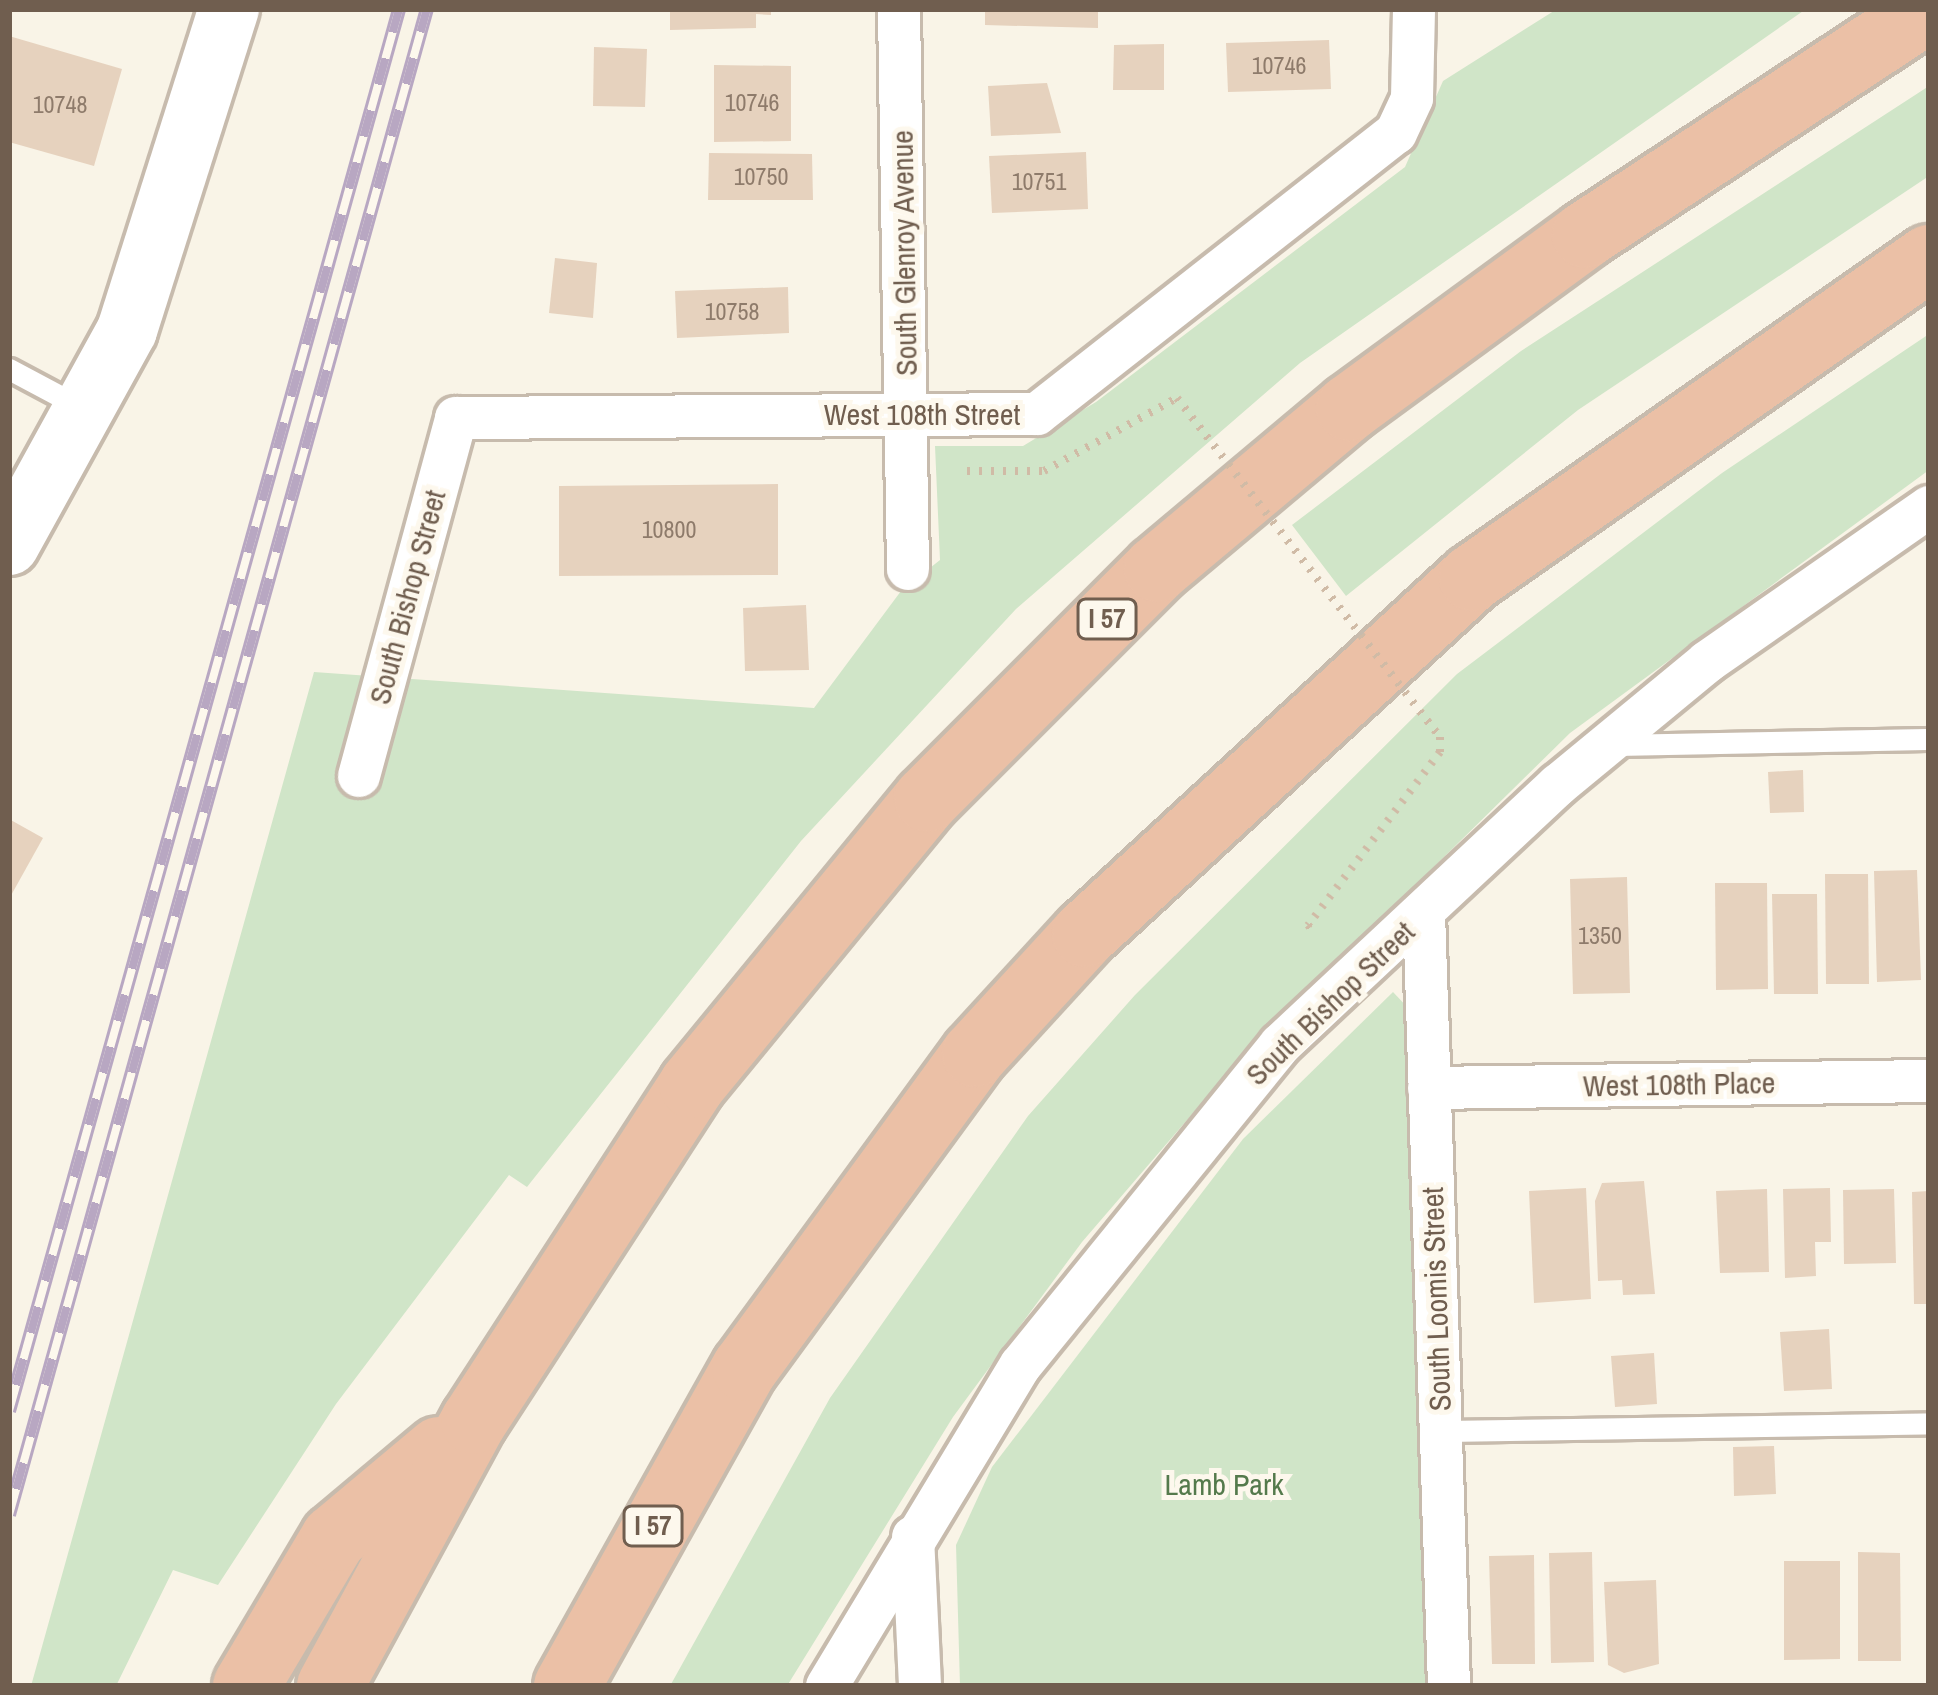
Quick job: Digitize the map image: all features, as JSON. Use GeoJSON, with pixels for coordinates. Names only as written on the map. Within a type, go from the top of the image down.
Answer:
{"type":"FeatureCollection","features":[{"type":"Feature","properties":{"kind":"highway","name":"I 57"},"geometry":{"type":"LineString","coordinates":[[330,1686],[474,1421],[692,1085],[927,799],[1157,569],[1349,408],[1567,248],[1929,9]]}},
{"type":"Feature","properties":{"kind":"highway","name":"I 57"},"geometry":{"type":"LineString","coordinates":[[567,1686],[745,1368],[975,1054],[1229,792],[1490,564],[1929,259]]}},
{"type":"Feature","properties":{"kind":"highway"},"geometry":{"type":"LineString","coordinates":[[617,1686],[745,1368]]}},
{"type":"Feature","properties":{"kind":"highway"},"geometry":{"type":"LineString","coordinates":[[246,1686],[334,1538],[474,1421]]}},
{"type":"Feature","properties":{"kind":"main road"},"geometry":{"type":"LineString","coordinates":[[9,544],[164,239],[229,9]]}},
{"type":"Feature","properties":{"kind":"street","name":"South Glenroy Avenue"},"geometry":{"type":"LineString","coordinates":[[899,9],[908,569]]}},
{"type":"Feature","properties":{"kind":"street","name":"West 108th Street"},"geometry":{"type":"LineString","coordinates":[[456,418],[1036,414],[1065,399],[1374,156],[1412,98],[1414,9]]}},
{"type":"Feature","properties":{"kind":"street","name":"South Bishop Street"},"geometry":{"type":"LineString","coordinates":[[359,776],[456,418]]}},
{"type":"Feature","properties":{"kind":"street","name":"South Bishop Street"},"geometry":{"type":"LineString","coordinates":[[826,1686],[913,1535],[1140,1209],[1280,1045],[1607,745],[1929,507]]}},
{"type":"Feature","properties":{"kind":"street","name":"South Loomis Street"},"geometry":{"type":"LineString","coordinates":[[1424,912],[1449,1686]]}},
{"type":"Feature","properties":{"kind":"street","name":"West 108th Place"},"geometry":{"type":"LineString","coordinates":[[1429,1088],[1929,1081]]}},
{"type":"Feature","properties":{"kind":"street"},"geometry":{"type":"LineString","coordinates":[[913,1535],[920,1686]]}},
{"type":"Feature","properties":{"kind":"lane"},"geometry":{"type":"LineString","coordinates":[[9,369],[82,408]]}},
{"type":"Feature","properties":{"kind":"lane"},"geometry":{"type":"LineString","coordinates":[[1607,745],[1929,739]]}},
{"type":"Feature","properties":{"kind":"lane"},"geometry":{"type":"LineString","coordinates":[[1440,1431],[1929,1423]]}},
{"type":"Feature","properties":{"kind":"path"},"geometry":{"type":"LineString","coordinates":[[967,471],[1044,470],[1177,398],[1440,736],[1440,752],[1308,925],[1315,933]]}},
{"type":"Feature","properties":{"kind":"green space"},"geometry":{"type":"Polygon","coordinates":[[[1557,9],[1806,9],[1300,363],[1016,609],[801,841],[527,1187],[509,1175],[336,1404],[218,1585],[173,1570],[116,1686],[31,1686],[314,672],[814,708],[901,591],[940,560],[935,446],[1023,446],[1096,402],[1405,167],[1443,81],[1557,9]]]}},
{"type":"Feature","properties":{"kind":"green space"},"geometry":{"type":"Polygon","coordinates":[[[1929,86],[1929,176],[1578,410],[1346,596],[1292,525],[1521,351],[1929,86]]]}},
{"type":"Feature","properties":{"kind":"green space"},"geometry":{"type":"Polygon","coordinates":[[[1929,334],[1929,470],[1570,733],[1243,1055],[1082,1242],[953,1417],[787,1686],[670,1686],[830,1398],[1028,1116],[1135,995],[1457,674],[1722,473],[1929,334]]]}},
{"type":"Feature","properties":{"kind":"green space","name":"Lamb Park"},"geometry":{"type":"Polygon","coordinates":[[[1393,992],[1410,1010],[1429,1686],[960,1686],[956,1545],[992,1467],[1243,1139],[1393,992]]]}},
{"type":"Feature","properties":{"kind":"building"},"geometry":{"type":"Polygon","coordinates":[[[670,9],[771,9],[771,15],[756,14],[756,28],[670,30],[670,9]]]}},
{"type":"Feature","properties":{"kind":"building"},"geometry":{"type":"Polygon","coordinates":[[[985,9],[1098,9],[1098,28],[985,25],[985,9]]]}},
{"type":"Feature","properties":{"kind":"building"},"geometry":{"type":"Polygon","coordinates":[[[9,36],[122,69],[94,166],[9,142],[9,36]]]}},
{"type":"Feature","properties":{"kind":"building"},"geometry":{"type":"Polygon","coordinates":[[[1329,40],[1331,89],[1228,92],[1226,43],[1329,40]]]}},
{"type":"Feature","properties":{"kind":"building"},"geometry":{"type":"Polygon","coordinates":[[[1164,44],[1164,90],[1113,90],[1114,45],[1164,44]]]}},
{"type":"Feature","properties":{"kind":"building"},"geometry":{"type":"Polygon","coordinates":[[[594,47],[647,49],[645,107],[593,106],[594,47]]]}},
{"type":"Feature","properties":{"kind":"building"},"geometry":{"type":"Polygon","coordinates":[[[714,65],[791,66],[791,141],[714,142],[714,65]]]}},
{"type":"Feature","properties":{"kind":"building"},"geometry":{"type":"Polygon","coordinates":[[[1047,83],[1061,133],[991,136],[988,86],[1047,83]]]}},
{"type":"Feature","properties":{"kind":"building"},"geometry":{"type":"Polygon","coordinates":[[[1086,152],[1088,209],[992,213],[989,156],[1086,152]]]}},
{"type":"Feature","properties":{"kind":"building"},"geometry":{"type":"Polygon","coordinates":[[[709,153],[812,154],[813,200],[708,200],[709,153]]]}},
{"type":"Feature","properties":{"kind":"building"},"geometry":{"type":"Polygon","coordinates":[[[555,258],[597,263],[593,318],[549,313],[555,258]]]}},
{"type":"Feature","properties":{"kind":"building"},"geometry":{"type":"Polygon","coordinates":[[[788,287],[789,333],[677,338],[675,291],[788,287]]]}},
{"type":"Feature","properties":{"kind":"building"},"geometry":{"type":"Polygon","coordinates":[[[778,484],[778,575],[559,576],[559,486],[778,484]]]}},
{"type":"Feature","properties":{"kind":"building"},"geometry":{"type":"Polygon","coordinates":[[[806,605],[809,670],[745,671],[743,608],[806,605]]]}},
{"type":"Feature","properties":{"kind":"building"},"geometry":{"type":"Polygon","coordinates":[[[1803,770],[1804,812],[1770,813],[1768,772],[1803,770]]]}},
{"type":"Feature","properties":{"kind":"building"},"geometry":{"type":"Polygon","coordinates":[[[9,819],[43,838],[9,899],[9,819]]]}},
{"type":"Feature","properties":{"kind":"building"},"geometry":{"type":"Polygon","coordinates":[[[1917,870],[1921,980],[1877,982],[1874,871],[1917,870]]]}},
{"type":"Feature","properties":{"kind":"building"},"geometry":{"type":"Polygon","coordinates":[[[1825,874],[1868,874],[1869,984],[1826,984],[1825,874]]]}},
{"type":"Feature","properties":{"kind":"building"},"geometry":{"type":"Polygon","coordinates":[[[1627,877],[1630,993],[1573,994],[1570,879],[1627,877]]]}},
{"type":"Feature","properties":{"kind":"building"},"geometry":{"type":"Polygon","coordinates":[[[1715,883],[1767,883],[1768,989],[1716,990],[1715,883]]]}},
{"type":"Feature","properties":{"kind":"building"},"geometry":{"type":"Polygon","coordinates":[[[1772,894],[1817,894],[1818,994],[1774,994],[1772,894]]]}},
{"type":"Feature","properties":{"kind":"building"},"geometry":{"type":"Polygon","coordinates":[[[1644,1181],[1655,1294],[1623,1295],[1622,1280],[1598,1281],[1595,1201],[1602,1183],[1644,1181]]]}},
{"type":"Feature","properties":{"kind":"building"},"geometry":{"type":"Polygon","coordinates":[[[1586,1188],[1591,1299],[1534,1303],[1529,1191],[1586,1188]]]}},
{"type":"Feature","properties":{"kind":"building"},"geometry":{"type":"Polygon","coordinates":[[[1830,1188],[1831,1242],[1815,1242],[1816,1276],[1785,1278],[1783,1189],[1830,1188]]]}},
{"type":"Feature","properties":{"kind":"building"},"geometry":{"type":"Polygon","coordinates":[[[1767,1189],[1769,1272],[1720,1273],[1716,1191],[1767,1189]]]}},
{"type":"Feature","properties":{"kind":"building"},"geometry":{"type":"Polygon","coordinates":[[[1894,1189],[1896,1263],[1844,1264],[1843,1190],[1894,1189]]]}},
{"type":"Feature","properties":{"kind":"building"},"geometry":{"type":"Polygon","coordinates":[[[1929,1191],[1929,1304],[1914,1304],[1912,1192],[1929,1191]]]}},
{"type":"Feature","properties":{"kind":"building"},"geometry":{"type":"Polygon","coordinates":[[[1829,1329],[1832,1389],[1784,1391],[1780,1332],[1829,1329]]]}},
{"type":"Feature","properties":{"kind":"building"},"geometry":{"type":"Polygon","coordinates":[[[1654,1353],[1657,1404],[1615,1407],[1611,1356],[1654,1353]]]}},
{"type":"Feature","properties":{"kind":"building"},"geometry":{"type":"Polygon","coordinates":[[[1774,1446],[1776,1494],[1734,1496],[1733,1447],[1774,1446]]]}},
{"type":"Feature","properties":{"kind":"building"},"geometry":{"type":"Polygon","coordinates":[[[1592,1552],[1594,1662],[1551,1663],[1549,1553],[1592,1552]]]}},
{"type":"Feature","properties":{"kind":"building"},"geometry":{"type":"Polygon","coordinates":[[[1858,1552],[1900,1553],[1901,1661],[1858,1661],[1858,1552]]]}},
{"type":"Feature","properties":{"kind":"building"},"geometry":{"type":"Polygon","coordinates":[[[1534,1555],[1535,1664],[1492,1664],[1489,1556],[1534,1555]]]}},
{"type":"Feature","properties":{"kind":"building"},"geometry":{"type":"Polygon","coordinates":[[[1784,1561],[1840,1561],[1840,1659],[1784,1660],[1784,1561]]]}},
{"type":"Feature","properties":{"kind":"building"},"geometry":{"type":"Polygon","coordinates":[[[1656,1580],[1659,1664],[1624,1673],[1608,1665],[1604,1582],[1656,1580]]]}},
{"type":"Feature","properties":{"kind":"railway"},"geometry":{"type":"LineString","coordinates":[[9,1411],[399,9]]}},
{"type":"Feature","properties":{"kind":"railway"},"geometry":{"type":"LineString","coordinates":[[9,1515],[427,9]]}}]}
